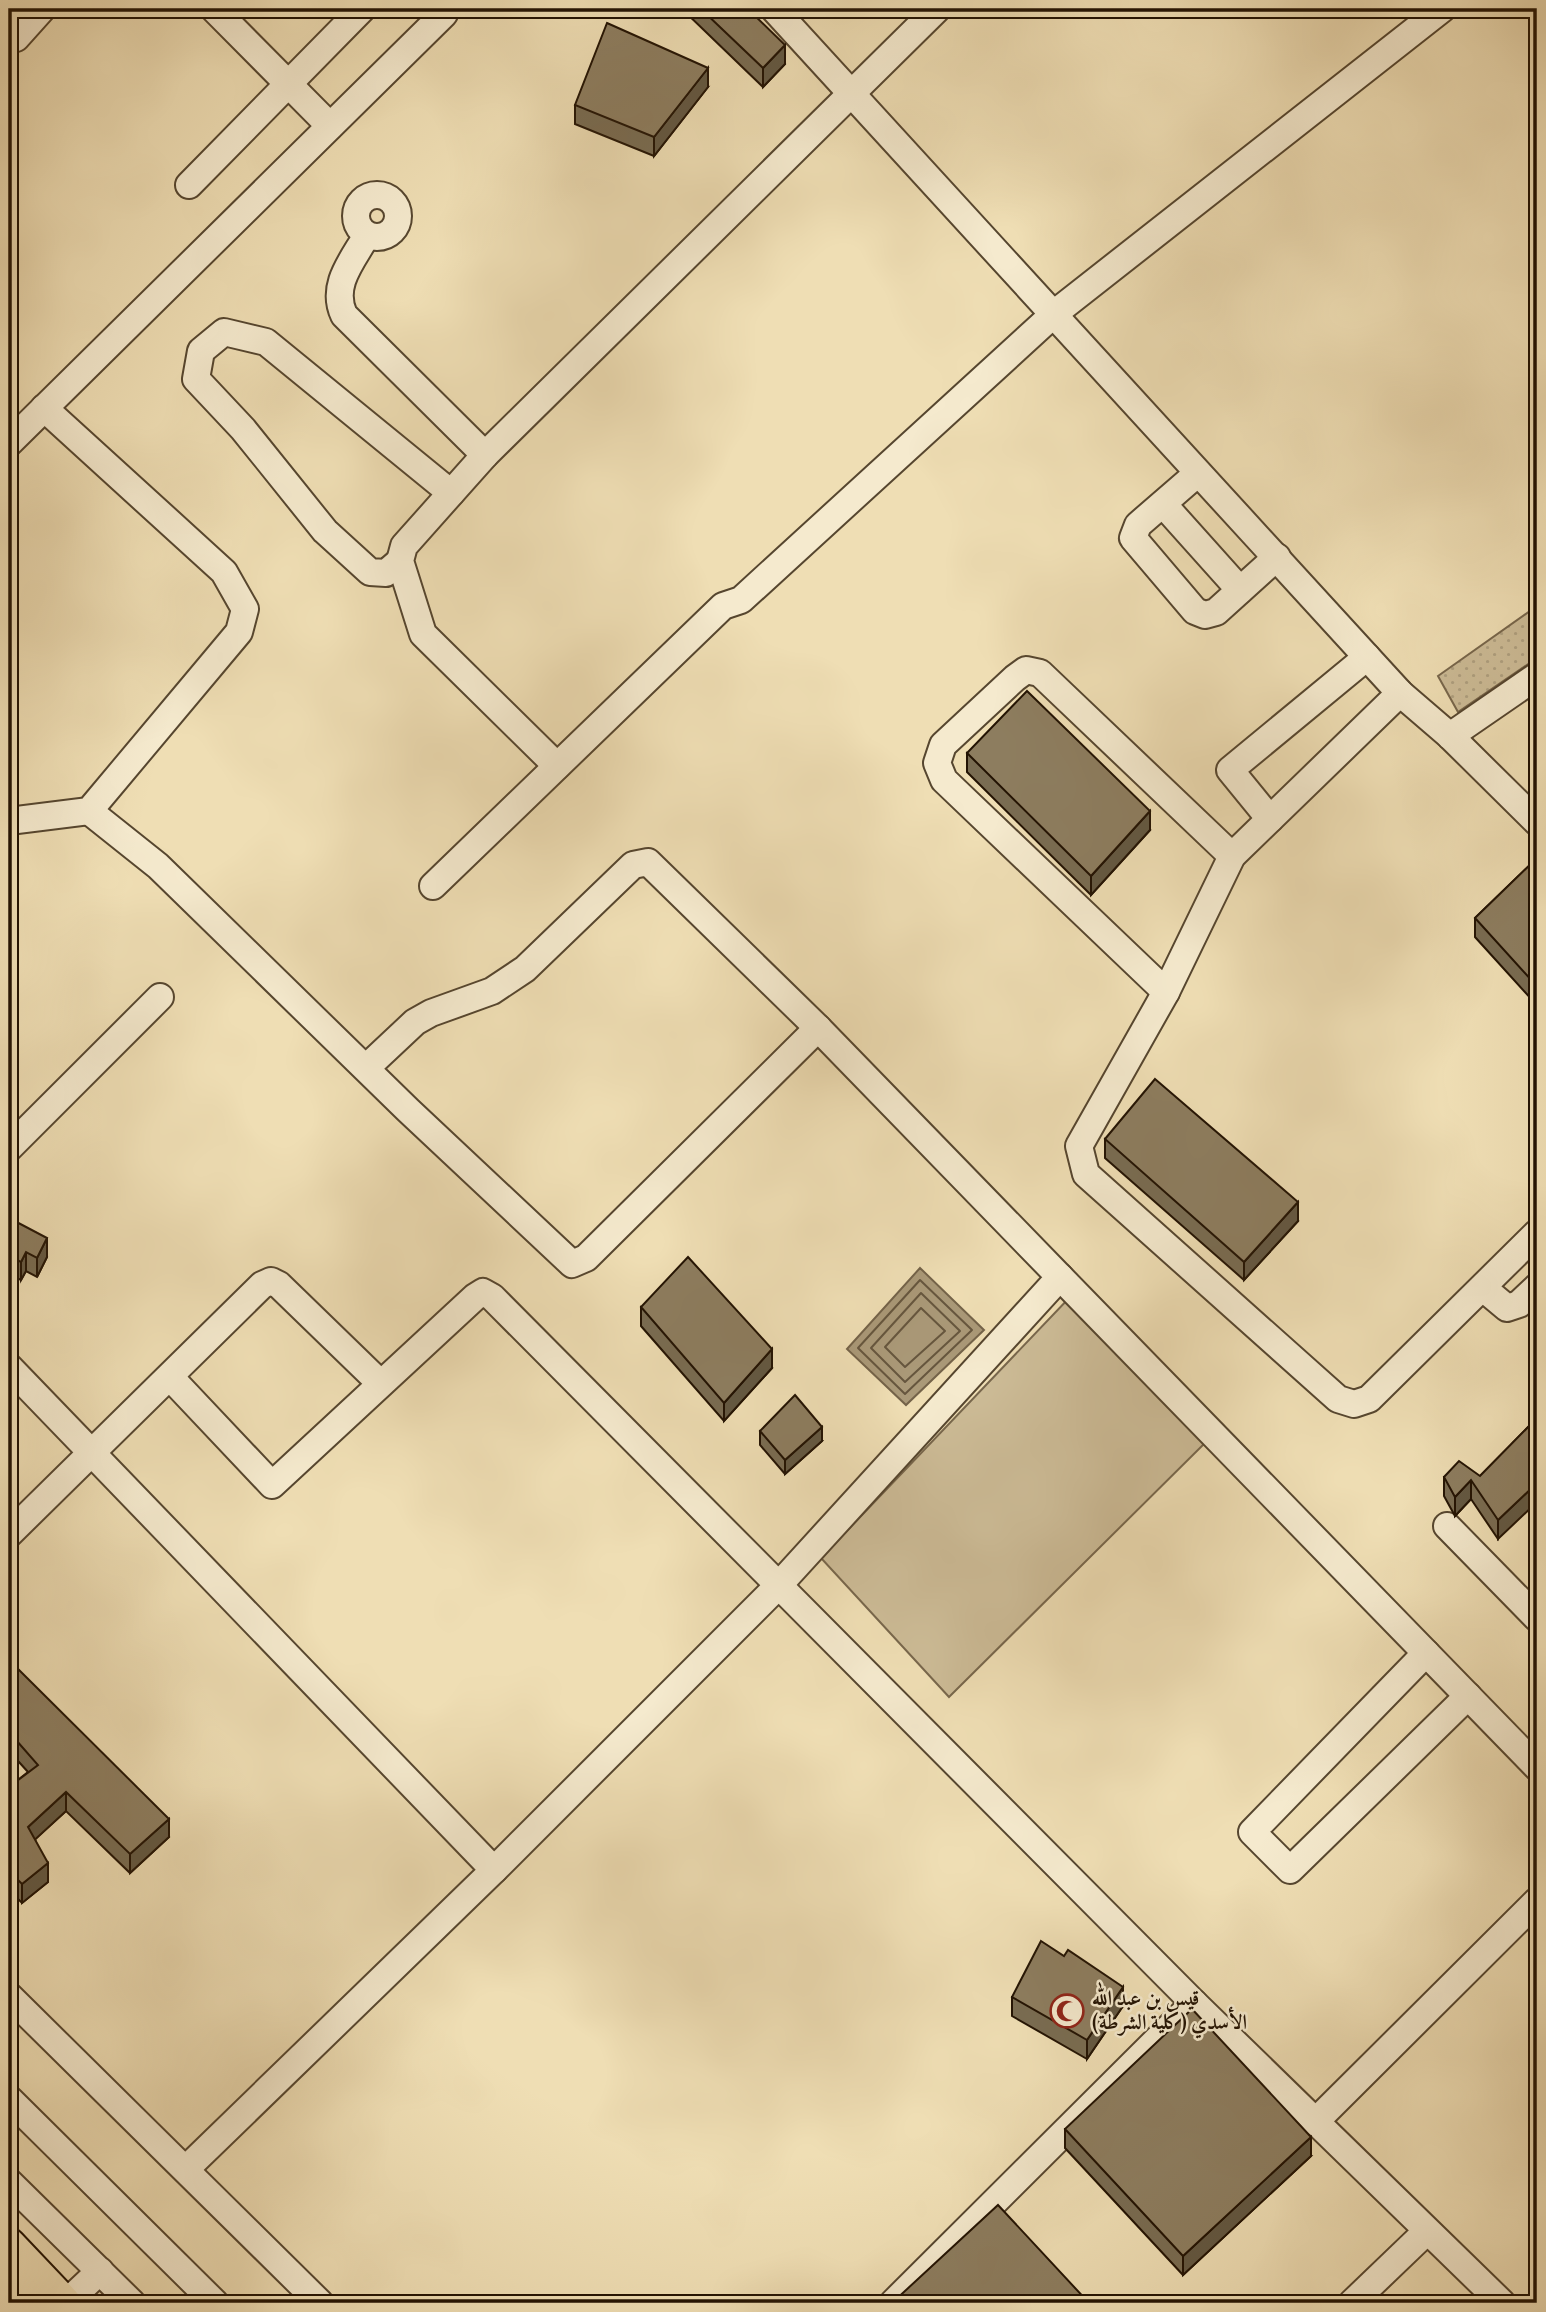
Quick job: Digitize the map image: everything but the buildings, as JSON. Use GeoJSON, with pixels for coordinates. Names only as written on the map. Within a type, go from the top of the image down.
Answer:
{"type":"FeatureCollection","features":[{"type":"Feature","properties":{"kind":"highway"},"geometry":{"type":"LineString","coordinates":[[9,2285],[26,2303]]}},
{"type":"Feature","properties":{"kind":"main road"},"geometry":{"type":"LineString","coordinates":[[9,2245],[65,2303]]}},
{"type":"Feature","properties":{"kind":"lane"},"geometry":{"type":"LineString","coordinates":[[16,38],[42,9]]}},
{"type":"Feature","properties":{"kind":"lane"},"geometry":{"type":"LineString","coordinates":[[214,9],[288,87],[330,126]]}},
{"type":"Feature","properties":{"kind":"lane"},"geometry":{"type":"LineString","coordinates":[[188,185],[288,87],[362,9]]}},
{"type":"Feature","properties":{"kind":"lane"},"geometry":{"type":"LineString","coordinates":[[774,9],[1400,693],[1450,736],[1537,822]]}},
{"type":"Feature","properties":{"kind":"lane"},"geometry":{"type":"LineString","coordinates":[[557,766],[423,634],[400,561],[404,546],[485,455],[937,9]]}},
{"type":"Feature","properties":{"kind":"lane"},"geometry":{"type":"LineString","coordinates":[[9,443],[444,10]]}},
{"type":"Feature","properties":{"kind":"lane"},"geometry":{"type":"LineString","coordinates":[[433,886],[723,606],[741,600],[1055,313],[1436,11]]}},
{"type":"Feature","properties":{"kind":"lane"},"geometry":{"type":"LineString","coordinates":[[367,235],[340,282],[338,299],[344,315],[485,455]]}},
{"type":"Feature","properties":{"kind":"lane"},"geometry":{"type":"LineString","coordinates":[[400,561],[386,573],[370,572],[325,531],[243,429],[196,379],[201,351],[224,332],[266,342],[451,493]]}},
{"type":"Feature","properties":{"kind":"lane"},"geometry":{"type":"LineString","coordinates":[[9,821],[89,811],[239,632],[245,609],[224,572],[44,408]]}},
{"type":"Feature","properties":{"kind":"lane"},"geometry":{"type":"LineString","coordinates":[[1198,473],[1135,529],[1133,538],[1195,611],[1211,615],[1276,557]]}},
{"type":"Feature","properties":{"kind":"lane"},"geometry":{"type":"LineString","coordinates":[[1163,504],[1240,590]]}},
{"type":"Feature","properties":{"kind":"lane"},"geometry":{"type":"LineString","coordinates":[[1270,819],[1230,769],[1367,657]]}},
{"type":"Feature","properties":{"kind":"lane"},"geometry":{"type":"LineString","coordinates":[[1166,992],[944,780],[937,763],[943,745],[1014,678],[1026,670],[1040,673],[1232,856]]}},
{"type":"Feature","properties":{"kind":"lane"},"geometry":{"type":"LineString","coordinates":[[1450,736],[1537,676]]}},
{"type":"Feature","properties":{"kind":"lane"},"geometry":{"type":"LineString","coordinates":[[1400,693],[1232,856],[1166,992],[1079,1146],[1086,1174],[1338,1399],[1354,1404],[1369,1399],[1537,1234]]}},
{"type":"Feature","properties":{"kind":"lane"},"geometry":{"type":"LineString","coordinates":[[89,811],[158,866],[572,1264],[586,1258],[818,1028]]}},
{"type":"Feature","properties":{"kind":"lane"},"geometry":{"type":"LineString","coordinates":[[366,1068],[415,1022],[431,1013],[492,991],[525,970],[640,862],[648,862],[818,1028],[1537,1767]]}},
{"type":"Feature","properties":{"kind":"lane"},"geometry":{"type":"LineString","coordinates":[[9,1148],[160,997]]}},
{"type":"Feature","properties":{"kind":"lane"},"geometry":{"type":"LineString","coordinates":[[186,2169],[494,1870],[778,1586],[1060,1278]]}},
{"type":"Feature","properties":{"kind":"lane"},"geometry":{"type":"LineString","coordinates":[[9,1534],[262,1285],[271,1281],[279,1285],[379,1382]]}},
{"type":"Feature","properties":{"kind":"lane"},"geometry":{"type":"LineString","coordinates":[[1483,1288],[1507,1308],[1519,1304],[1537,1287]]}},
{"type":"Feature","properties":{"kind":"lane"},"geometry":{"type":"LineString","coordinates":[[170,1377],[272,1485],[379,1382],[483,1292],[1194,2003],[1502,2303]]}},
{"type":"Feature","properties":{"kind":"lane"},"geometry":{"type":"LineString","coordinates":[[9,1367],[494,1870]]}},
{"type":"Feature","properties":{"kind":"lane"},"geometry":{"type":"LineString","coordinates":[[1447,1526],[1537,1618]]}},
{"type":"Feature","properties":{"kind":"lane"},"geometry":{"type":"LineString","coordinates":[[1426,1653],[1252,1832],[1290,1870],[1468,1696]]}},
{"type":"Feature","properties":{"kind":"lane"},"geometry":{"type":"LineString","coordinates":[[1315,2122],[1537,1900]]}},
{"type":"Feature","properties":{"kind":"lane"},"geometry":{"type":"LineString","coordinates":[[9,1996],[320,2303]]}},
{"type":"Feature","properties":{"kind":"lane"},"geometry":{"type":"LineString","coordinates":[[893,2303],[1194,2003]]}},
{"type":"Feature","properties":{"kind":"lane"},"geometry":{"type":"LineString","coordinates":[[9,2099],[215,2303]]}},
{"type":"Feature","properties":{"kind":"lane"},"geometry":{"type":"LineString","coordinates":[[9,2182],[132,2303]]}},
{"type":"Feature","properties":{"kind":"lane"},"geometry":{"type":"LineString","coordinates":[[1352,2303],[1427,2231]]}},
{"type":"Feature","properties":{"kind":"lane"},"geometry":{"type":"LineString","coordinates":[[65,2303],[100,2271]]}},
{"type":"Feature","properties":{"kind":"shaded area"},"geometry":{"type":"Polygon","coordinates":[[[1537,606],[1537,658],[1458,712],[1438,676],[1537,606]]]}},
{"type":"Feature","properties":{"kind":"shaded area"},"geometry":{"type":"Polygon","coordinates":[[[1071,1296],[1213,1435],[949,1697],[821,1558],[1071,1296]]]}},
{"type":"Feature","properties":{"kind":"water"},"geometry":{"type":"Polygon","coordinates":[[[920,1268],[984,1330],[906,1405],[847,1349],[920,1268]]]}},
{"type":"Feature","properties":{"kind":"place","name":"قيس بن عبد الله الأسدي (كلية الشرطة)"},"geometry":{"type":"Point","coordinates":[1067,2011]}}]}
